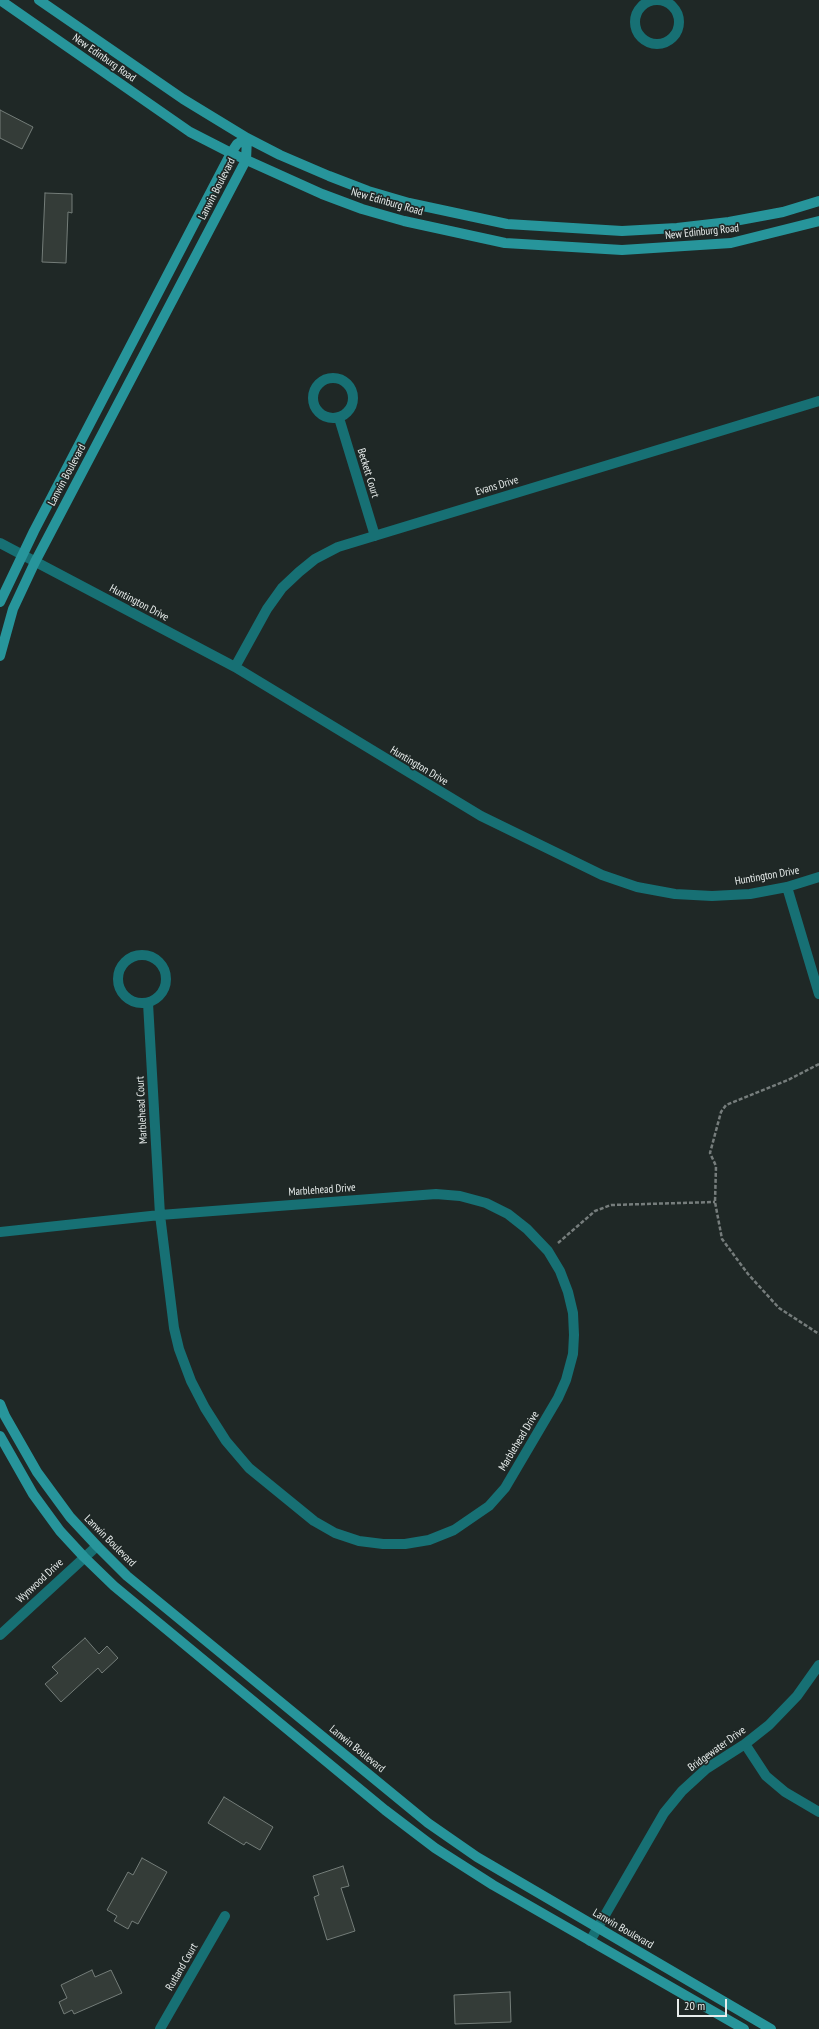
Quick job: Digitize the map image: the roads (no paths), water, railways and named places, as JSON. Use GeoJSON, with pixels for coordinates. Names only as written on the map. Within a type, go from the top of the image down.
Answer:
{"type":"FeatureCollection","features":[{"type":"Feature","properties":{"kind":"street","name":"New Edinburg Road"},"geometry":{"type":"LineString","coordinates":[[0,0],[190,132],[246,160],[362,209],[460,234],[505,243],[622,250],[731,244],[819,221]]}},
{"type":"Feature","properties":{"kind":"street","name":"New Edinburg Road"},"geometry":{"type":"LineString","coordinates":[[39,0],[183,99],[247,138],[280,155],[368,191],[457,214],[507,224],[622,231],[677,228],[729,222],[775,213],[819,201]]}},
{"type":"Feature","properties":{"kind":"street"},"geometry":{"type":"LineString","coordinates":[[652,0],[664,0],[672,6],[678,16],[679,24],[676,33],[671,39],[660,44],[648,43],[641,38],[637,32],[635,19],[637,12],[645,3],[652,0]]}},
{"type":"Feature","properties":{"kind":"street","name":"Lanwin Boulevard"},"geometry":{"type":"LineString","coordinates":[[0,602],[22,555],[231,153],[237,144],[247,138]]}},
{"type":"Feature","properties":{"kind":"street","name":"Lanwin Boulevard"},"geometry":{"type":"LineString","coordinates":[[0,656],[13,609],[35,562],[246,160],[247,138]]}},
{"type":"Feature","properties":{"kind":"street"},"geometry":{"type":"LineString","coordinates":[[338,378],[348,384],[352,390],[352,406],[348,412],[339,418],[328,418],[322,415],[317,410],[313,402],[313,395],[316,387],[326,379],[338,378]]}},
{"type":"Feature","properties":{"kind":"street","name":"Evans Drive"},"geometry":{"type":"LineString","coordinates":[[235,667],[267,609],[282,588],[315,559],[338,547],[819,401]]}},
{"type":"Feature","properties":{"kind":"street","name":"Beckett Court"},"geometry":{"type":"LineString","coordinates":[[339,418],[375,536]]}},
{"type":"Feature","properties":{"kind":"street","name":"Huntington Drive"},"geometry":{"type":"LineString","coordinates":[[0,543],[235,667],[481,816],[602,875],[637,887],[675,894],[720,896],[750,894],[787,887],[819,877]]}},
{"type":"Feature","properties":{"kind":"street"},"geometry":{"type":"LineString","coordinates":[[787,887],[819,994]]}},
{"type":"Feature","properties":{"kind":"street"},"geometry":{"type":"LineString","coordinates":[[138,954],[157,959],[166,974],[164,991],[155,1000],[148,1003],[135,1003],[128,999],[119,989],[117,981],[119,970],[124,962],[138,954]]}},
{"type":"Feature","properties":{"kind":"street","name":"Marblehead Court"},"geometry":{"type":"LineString","coordinates":[[148,1003],[160,1215]]}},
{"type":"Feature","properties":{"kind":"street","name":"Marblehead Drive"},"geometry":{"type":"LineString","coordinates":[[0,1232],[160,1215],[436,1194],[460,1196],[486,1203],[508,1214],[527,1229],[548,1251],[565,1285],[573,1313],[574,1335],[573,1354],[566,1380],[558,1398],[505,1488],[489,1506],[472,1520],[454,1530],[429,1540],[405,1544],[383,1544],[359,1541],[341,1535],[314,1521],[249,1468],[226,1441],[204,1408],[191,1381],[174,1328],[160,1215]]}},
{"type":"Feature","properties":{"kind":"street","name":"Lanwin Boulevard"},"geometry":{"type":"LineString","coordinates":[[0,1404],[5,1416],[37,1472],[70,1517],[127,1576],[428,1822],[477,1857],[771,2029]]}},
{"type":"Feature","properties":{"kind":"street"},"geometry":{"type":"LineString","coordinates":[[0,1436],[33,1494],[60,1531],[114,1586],[398,1820],[435,1848],[493,1886],[744,2029]]}},
{"type":"Feature","properties":{"kind":"street","name":"Wynwood Drive"},"geometry":{"type":"LineString","coordinates":[[0,1635],[97,1546]]}},
{"type":"Feature","properties":{"kind":"street","name":"Bridgewater Drive"},"geometry":{"type":"LineString","coordinates":[[590,1941],[664,1813],[682,1791],[706,1769],[744,1744],[769,1725],[797,1696],[819,1665]]}},
{"type":"Feature","properties":{"kind":"street"},"geometry":{"type":"LineString","coordinates":[[744,1744],[766,1776],[785,1792],[819,1812]]}},
{"type":"Feature","properties":{"kind":"street","name":"Rutland Court"},"geometry":{"type":"LineString","coordinates":[[160,2029],[224,1916]]}}]}
